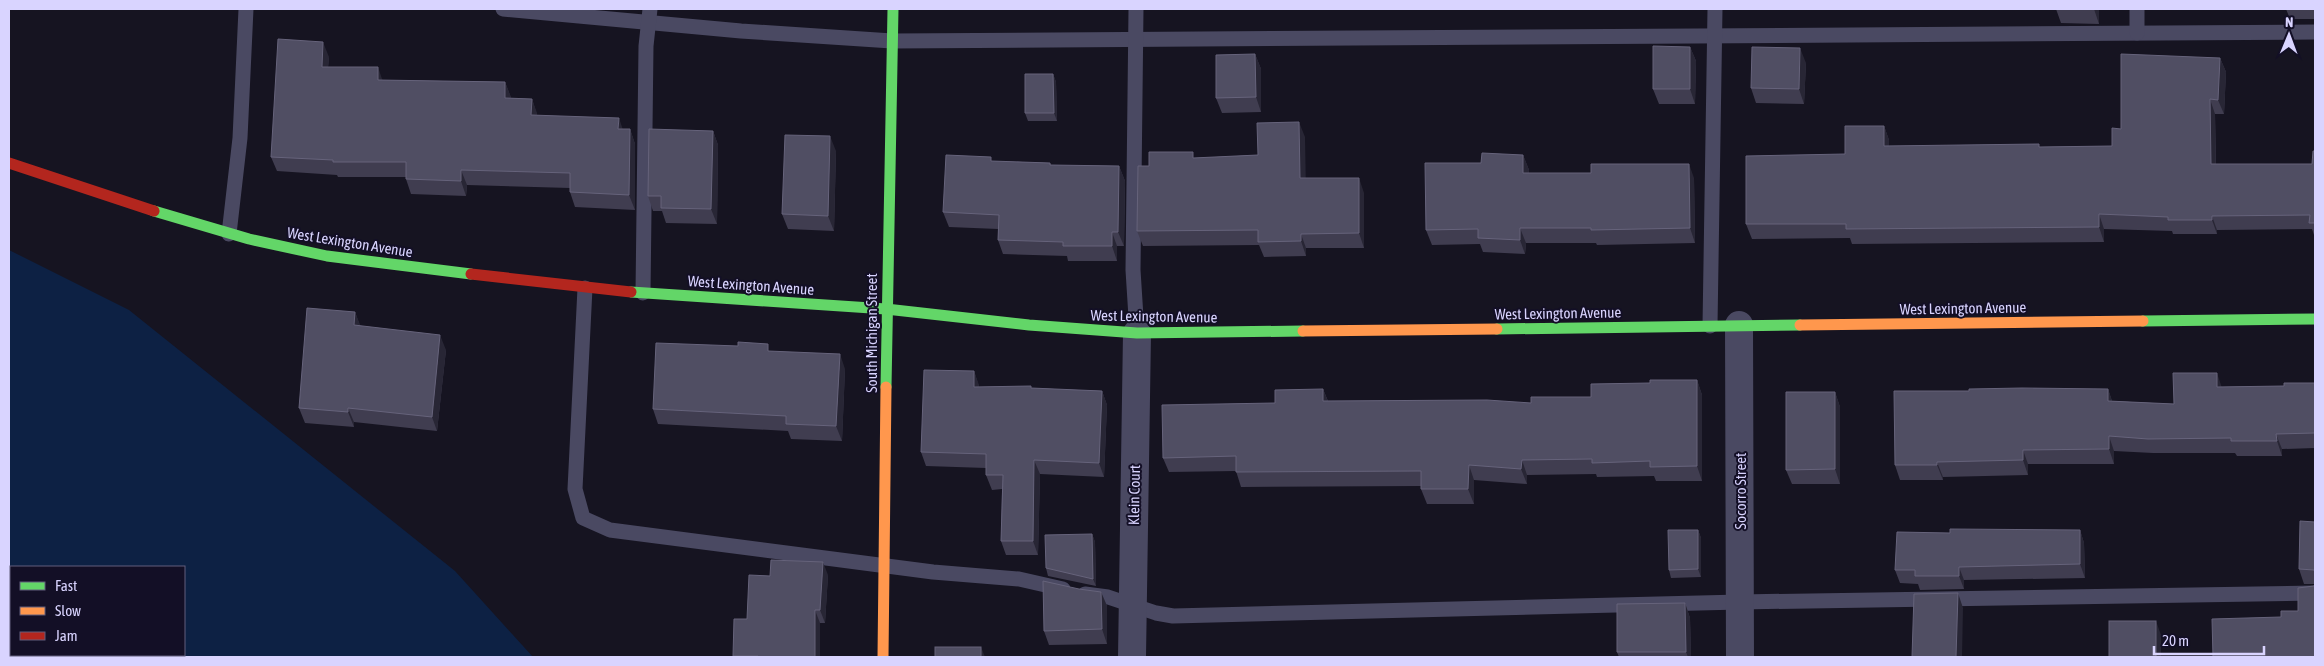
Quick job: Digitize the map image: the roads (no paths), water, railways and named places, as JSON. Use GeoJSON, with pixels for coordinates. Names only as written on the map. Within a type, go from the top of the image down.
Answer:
{"type":"FeatureCollection","features":[{"type":"Feature","properties":{"kind":"main road","name":"South Michigan Street"},"geometry":{"type":"LineString","coordinates":[[883,657],[886,309],[893,9]]}},
{"type":"Feature","properties":{"kind":"main road","name":"West Lexington Avenue"},"geometry":{"type":"LineString","coordinates":[[9,163],[229,234],[327,256],[585,288],[886,309],[1029,325],[1137,333],[2315,319]]}},
{"type":"Feature","properties":{"kind":"street","name":"Socorro Street"},"geometry":{"type":"LineString","coordinates":[[1739,325],[1740,657]]}},
{"type":"Feature","properties":{"kind":"street","name":"Klein Court"},"geometry":{"type":"LineString","coordinates":[[1132,657],[1137,333]]}},
{"type":"Feature","properties":{"kind":"lane"},"geometry":{"type":"LineString","coordinates":[[229,234],[240,138],[246,9]]}},
{"type":"Feature","properties":{"kind":"lane"},"geometry":{"type":"LineString","coordinates":[[503,9],[649,16],[892,41],[2315,32]]}},
{"type":"Feature","properties":{"kind":"lane"},"geometry":{"type":"LineString","coordinates":[[1136,9],[1133,270],[1137,333]]}},
{"type":"Feature","properties":{"kind":"lane"},"geometry":{"type":"LineString","coordinates":[[1710,326],[1715,9]]}},
{"type":"Feature","properties":{"kind":"lane"},"geometry":{"type":"LineString","coordinates":[[2136,9],[2137,33]]}},
{"type":"Feature","properties":{"kind":"lane"},"geometry":{"type":"LineString","coordinates":[[643,293],[646,56],[649,16]]}},
{"type":"Feature","properties":{"kind":"lane"},"geometry":{"type":"LineString","coordinates":[[585,288],[575,489],[583,518],[610,530],[933,572],[1019,579],[1132,604],[1156,613],[1172,616],[1740,602],[2315,593]]}},
{"type":"Feature","properties":{"kind":"water"},"geometry":{"type":"Polygon","coordinates":[[[9,250],[129,310],[455,571],[533,657],[9,657],[9,250]]]}}]}
